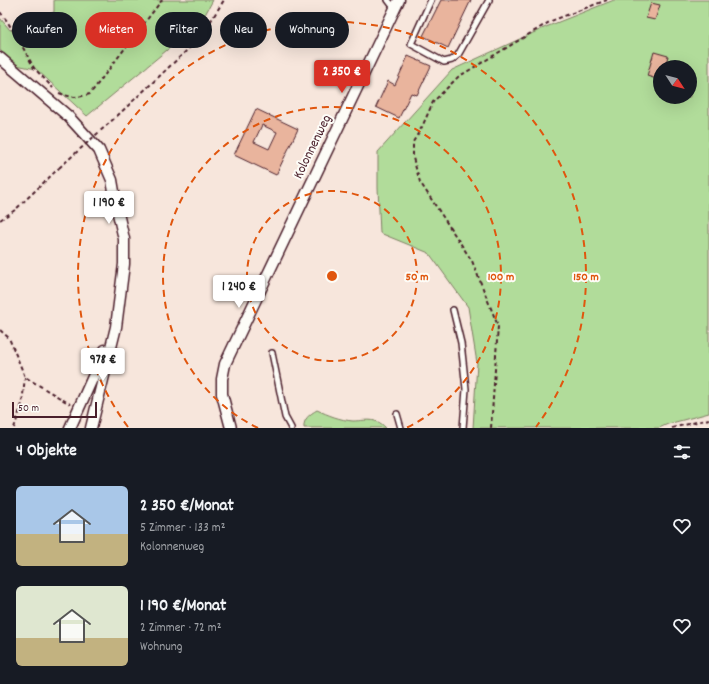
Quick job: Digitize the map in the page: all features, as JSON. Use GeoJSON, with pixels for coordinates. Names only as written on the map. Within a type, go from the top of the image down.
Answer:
{"type":"FeatureCollection","features":[{"type":"Feature","properties":{"kind":"street","name":"Kolonnenweg"},"geometry":{"type":"LineString","coordinates":[[231,428],[222,394],[222,379],[226,364],[397,4]]}},
{"type":"Feature","properties":{"kind":"street"},"geometry":{"type":"LineString","coordinates":[[0,58],[68,116],[99,150],[112,180],[124,239],[124,264],[116,327],[91,428]]}},
{"type":"Feature","properties":{"kind":"street"},"geometry":{"type":"LineString","coordinates":[[70,428],[116,327]]}},
{"type":"Feature","properties":{"kind":"lane"},"geometry":{"type":"LineString","coordinates":[[388,0],[397,4]]}},
{"type":"Feature","properties":{"kind":"lane"},"geometry":{"type":"LineString","coordinates":[[431,0],[411,44],[444,62],[452,60],[458,55],[489,0]]}},
{"type":"Feature","properties":{"kind":"lane"},"geometry":{"type":"LineString","coordinates":[[453,310],[461,343],[466,389],[463,428]]}},
{"type":"Feature","properties":{"kind":"lane"},"geometry":{"type":"LineString","coordinates":[[272,353],[285,416],[291,428]]}},
{"type":"Feature","properties":{"kind":"lane"},"geometry":{"type":"LineString","coordinates":[[397,414],[401,428]]}},
{"type":"Feature","properties":{"kind":"path"},"geometry":{"type":"LineString","coordinates":[[0,12],[20,42],[34,68],[57,93],[70,97],[79,97],[90,94],[162,0]]}},
{"type":"Feature","properties":{"kind":"path"},"geometry":{"type":"LineString","coordinates":[[0,220],[15,210],[200,38],[224,0]]}},
{"type":"Feature","properties":{"kind":"path"},"geometry":{"type":"LineString","coordinates":[[491,428],[498,326],[472,261],[420,182],[413,158],[413,142],[422,127],[433,102],[458,77],[551,21],[607,0]]}},
{"type":"Feature","properties":{"kind":"path"},"geometry":{"type":"LineString","coordinates":[[0,330],[9,338],[25,377],[22,404],[14,428]]}},
{"type":"Feature","properties":{"kind":"path"},"geometry":{"type":"LineString","coordinates":[[25,377],[78,409]]}},
{"type":"Feature","properties":{"kind":"path"},"geometry":{"type":"LineString","coordinates":[[672,428],[709,419]]}},
{"type":"Feature","properties":{"kind":"green space"},"geometry":{"type":"Polygon","coordinates":[[[54,0],[213,0],[206,12],[155,12],[155,48],[169,48],[87,116],[36,69],[16,65],[0,50],[0,18],[10,30],[12,29],[12,48],[77,48],[77,12],[54,12],[54,0]]]}},
{"type":"Feature","properties":{"kind":"green space"},"geometry":{"type":"Polygon","coordinates":[[[614,0],[709,0],[709,413],[668,424],[659,428],[473,428],[477,363],[468,307],[429,253],[380,233],[378,152],[452,70],[546,27],[614,0]]]}},
{"type":"Feature","properties":{"kind":"green space"},"geometry":{"type":"Polygon","coordinates":[[[317,410],[343,420],[377,421],[386,428],[304,428],[306,419],[317,410]]]}},
{"type":"Feature","properties":{"kind":"building"},"geometry":{"type":"Polygon","coordinates":[[[441,0],[471,0],[448,48],[423,36],[441,0]]]}},
{"type":"Feature","properties":{"kind":"building"},"geometry":{"type":"Polygon","coordinates":[[[651,3],[660,5],[655,20],[646,18],[651,3]]]}},
{"type":"Feature","properties":{"kind":"building"},"geometry":{"type":"Polygon","coordinates":[[[654,52],[668,56],[667,60],[653,60],[653,78],[647,76],[654,52]]]}},
{"type":"Feature","properties":{"kind":"building"},"geometry":{"type":"Polygon","coordinates":[[[408,56],[431,66],[417,95],[411,93],[399,118],[376,107],[388,81],[395,85],[408,56]]]}},
{"type":"Feature","properties":{"kind":"building"},"geometry":{"type":"Polygon","coordinates":[[[256,109],[298,129],[276,175],[234,155],[256,109]],[[262,125],[254,142],[269,149],[277,132],[262,125]]]}}]}
